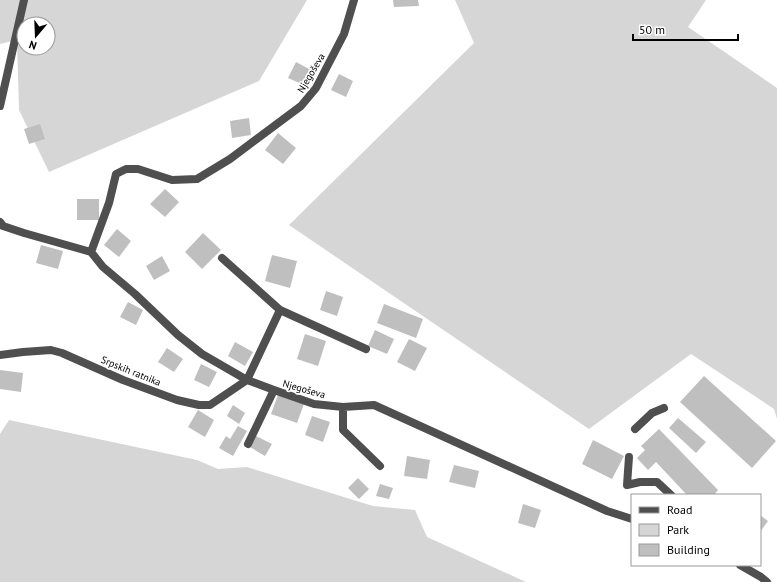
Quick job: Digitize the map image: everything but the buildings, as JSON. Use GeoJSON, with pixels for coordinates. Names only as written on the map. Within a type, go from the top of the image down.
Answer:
{"type":"FeatureCollection","features":[{"type":"Feature","properties":{"kind":"street"},"geometry":{"type":"LineString","coordinates":[[0,106],[24,0]]}},
{"type":"Feature","properties":{"kind":"street","name":"Njegoševa"},"geometry":{"type":"LineString","coordinates":[[354,0],[344,34],[316,88],[301,106],[230,159],[197,179],[172,180],[138,169],[126,169],[116,174],[109,204],[91,252],[103,267],[135,294],[178,335],[202,354],[248,380],[314,404],[343,407],[374,405],[607,510],[631,519]]}},
{"type":"Feature","properties":{"kind":"street"},"geometry":{"type":"LineString","coordinates":[[0,222],[3,226],[24,233],[91,252]]}},
{"type":"Feature","properties":{"kind":"street"},"geometry":{"type":"LineString","coordinates":[[222,258],[280,310],[366,349]]}},
{"type":"Feature","properties":{"kind":"street"},"geometry":{"type":"LineString","coordinates":[[248,380],[280,310]]}},
{"type":"Feature","properties":{"kind":"street","name":"Srpskih ratnika"},"geometry":{"type":"LineString","coordinates":[[0,355],[52,350],[62,352],[123,380],[177,400],[199,405],[210,405],[248,380]]}},
{"type":"Feature","properties":{"kind":"street"},"geometry":{"type":"LineString","coordinates":[[248,444],[274,390]]}},
{"type":"Feature","properties":{"kind":"street"},"geometry":{"type":"LineString","coordinates":[[343,407],[343,430],[380,466]]}},
{"type":"Feature","properties":{"kind":"street"},"geometry":{"type":"LineString","coordinates":[[635,429],[652,413],[664,408]]}},
{"type":"Feature","properties":{"kind":"street"},"geometry":{"type":"LineString","coordinates":[[629,457],[627,485],[640,482],[657,482],[670,494]]}},
{"type":"Feature","properties":{"kind":"street"},"geometry":{"type":"LineString","coordinates":[[742,566],[767,582]]}},
{"type":"Feature","properties":{"kind":"green space"},"geometry":{"type":"Polygon","coordinates":[[[0,0],[307,0],[259,81],[49,172],[19,110],[17,56],[56,56],[56,16],[16,16],[16,40],[0,44],[0,0]]]}},
{"type":"Feature","properties":{"kind":"green space"},"geometry":{"type":"Polygon","coordinates":[[[455,0],[706,0],[688,27],[777,88],[777,419],[774,409],[691,354],[589,429],[289,225],[474,43],[455,0]]]}},
{"type":"Feature","properties":{"kind":"green space"},"geometry":{"type":"Polygon","coordinates":[[[9,420],[197,460],[218,469],[247,467],[373,506],[415,510],[427,537],[526,582],[0,582],[0,434],[9,420]]]}}]}
